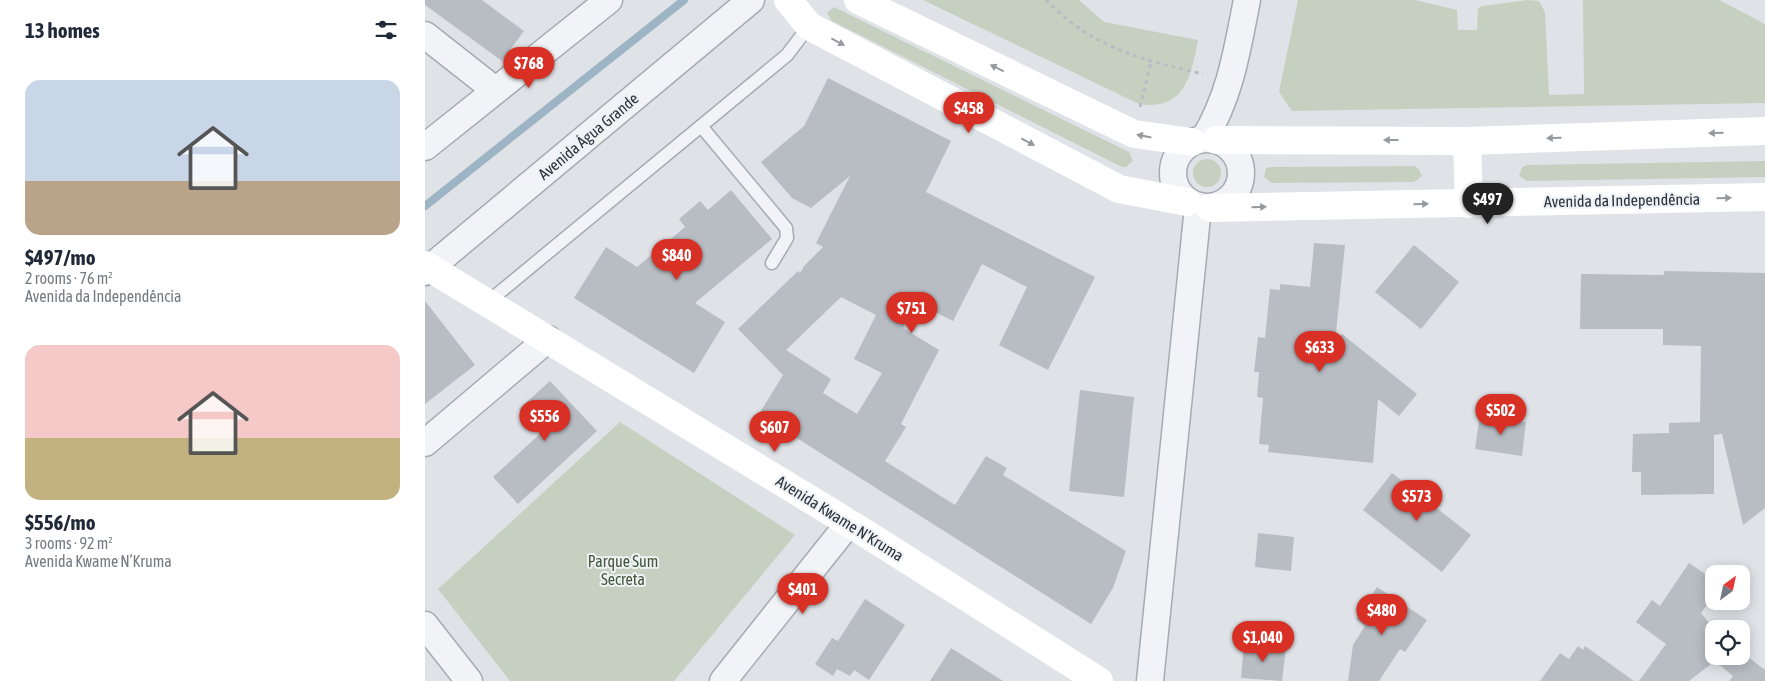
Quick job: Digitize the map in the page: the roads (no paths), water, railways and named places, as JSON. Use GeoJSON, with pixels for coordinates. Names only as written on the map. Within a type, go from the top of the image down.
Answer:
{"type":"FeatureCollection","features":[{"type":"Feature","properties":{"kind":"street"},"geometry":{"type":"LineString","coordinates":[[425,147],[609,0]]}},
{"type":"Feature","properties":{"kind":"street","name":"Avenida Água Grande"},"geometry":{"type":"LineString","coordinates":[[426,268],[751,0]]}},
{"type":"Feature","properties":{"kind":"street","name":"Avenida da Independência"},"geometry":{"type":"LineString","coordinates":[[788,0],[809,26],[1119,189],[1198,206],[1469,204],[1765,197]]}},
{"type":"Feature","properties":{"kind":"street"},"geometry":{"type":"LineString","coordinates":[[858,0],[1134,134],[1204,140],[1467,140],[1765,131]]}},
{"type":"Feature","properties":{"kind":"street"},"geometry":{"type":"LineString","coordinates":[[1204,140],[1235,154],[1240,165],[1241,176],[1238,188],[1232,198],[1221,205],[1198,206],[1178,193],[1173,182],[1172,170],[1175,159],[1182,149],[1204,140],[1218,113],[1231,80],[1247,0]]}},
{"type":"Feature","properties":{"kind":"street"},"geometry":{"type":"LineString","coordinates":[[425,35],[495,90]]}},
{"type":"Feature","properties":{"kind":"street"},"geometry":{"type":"LineString","coordinates":[[1467,140],[1469,204]]}},
{"type":"Feature","properties":{"kind":"street"},"geometry":{"type":"LineString","coordinates":[[1150,681],[1198,206]]}},
{"type":"Feature","properties":{"kind":"street","name":"Avenida Kwame N’Kruma"},"geometry":{"type":"LineString","coordinates":[[426,268],[488,302],[849,523],[1099,681]]}},
{"type":"Feature","properties":{"kind":"street"},"geometry":{"type":"LineString","coordinates":[[425,443],[548,339]]}},
{"type":"Feature","properties":{"kind":"street"},"geometry":{"type":"LineString","coordinates":[[723,681],[849,523]]}},
{"type":"Feature","properties":{"kind":"street"},"geometry":{"type":"LineString","coordinates":[[425,625],[469,681]]}},
{"type":"Feature","properties":{"kind":"lane"},"geometry":{"type":"LineString","coordinates":[[488,302],[787,55],[809,26]]}},
{"type":"Feature","properties":{"kind":"lane"},"geometry":{"type":"LineString","coordinates":[[701,126],[786,228],[787,238],[772,263]]}},
{"type":"Feature","properties":{"kind":"waterway"},"geometry":{"type":"LineString","coordinates":[[425,206],[684,0]]}},
{"type":"Feature","properties":{"kind":"park label","name":"Parque Sum Secreta"},"geometry":{"type":"Point","coordinates":[623,570]}}]}
